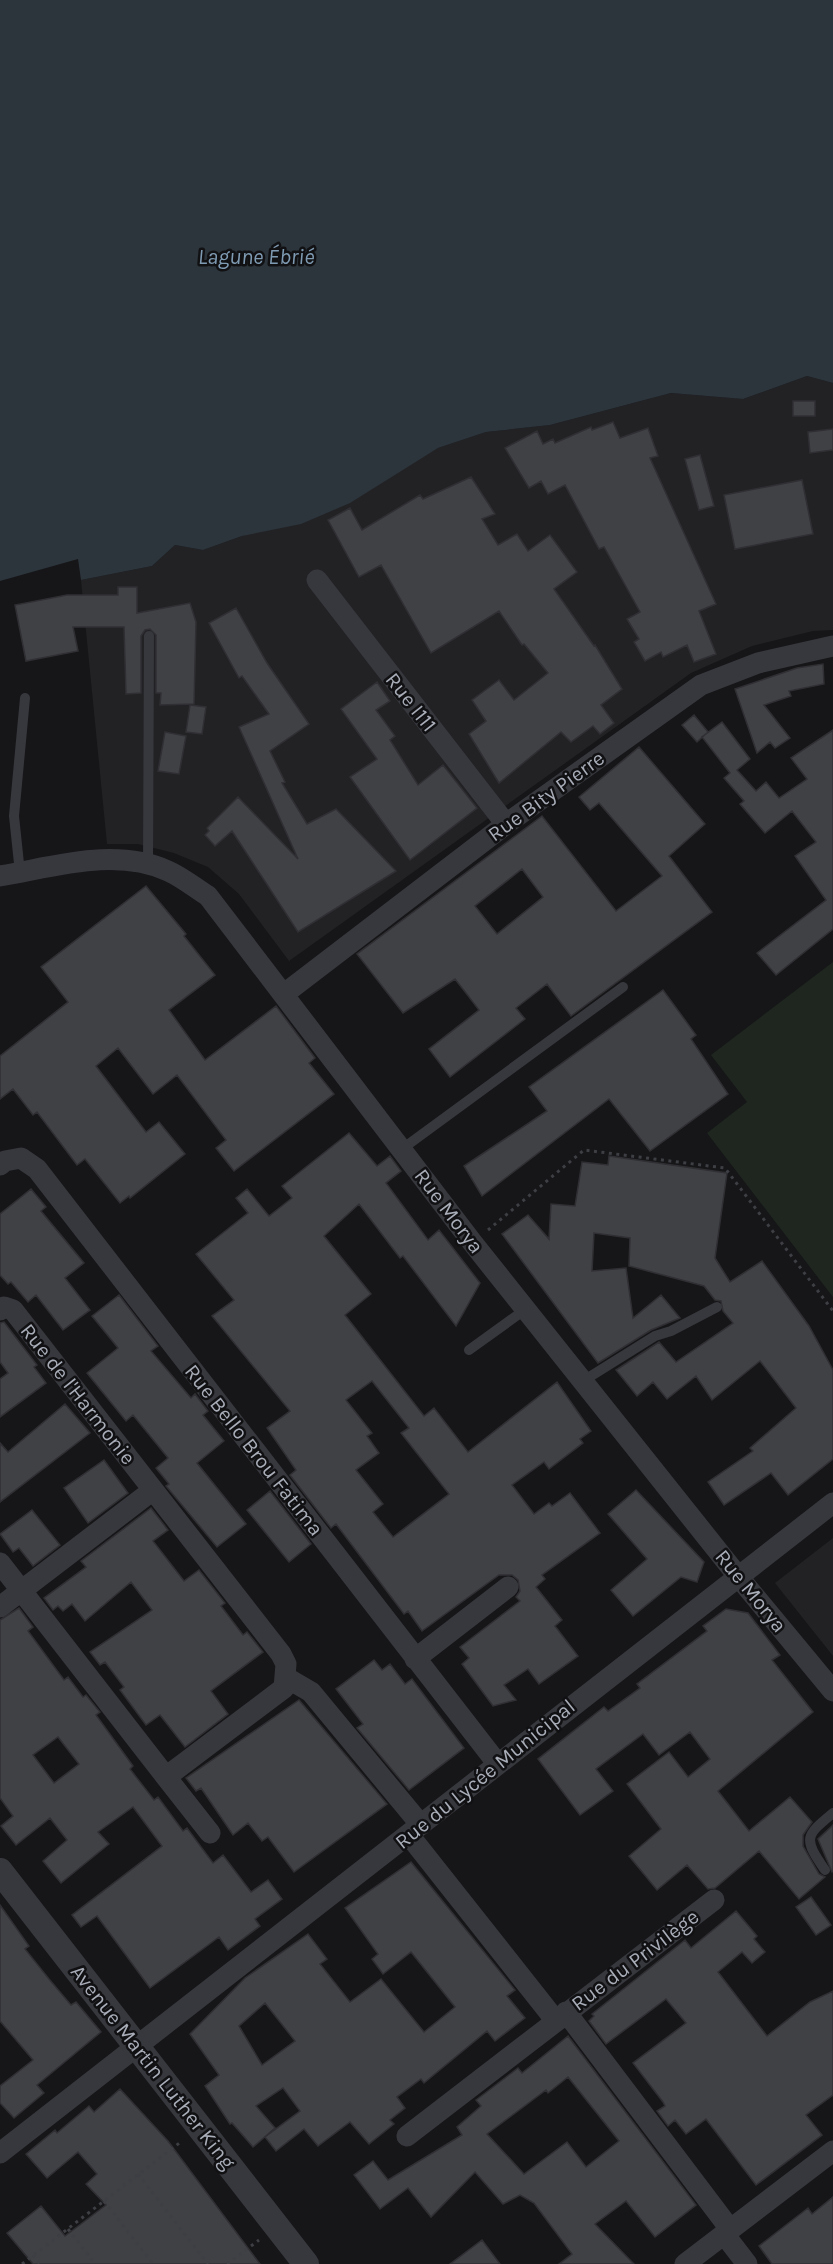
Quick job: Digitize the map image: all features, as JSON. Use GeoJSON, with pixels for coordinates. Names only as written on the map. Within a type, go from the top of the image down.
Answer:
{"type":"FeatureCollection","features":[{"type":"Feature","properties":{"kind":"street","name":"Rue I111"},"geometry":{"type":"LineString","coordinates":[[317,580],[506,824]]}},
{"type":"Feature","properties":{"kind":"street","name":"Rue Bity Pierre"},"geometry":{"type":"LineString","coordinates":[[284,994],[506,824],[701,685],[758,663],[833,646]]}},
{"type":"Feature","properties":{"kind":"street","name":"Rue Morya"},"geometry":{"type":"LineString","coordinates":[[10,874],[98,859],[148,865],[168,871],[208,896],[472,1242],[737,1575],[833,1691]]}},
{"type":"Feature","properties":{"kind":"street","name":"Rue Bello Brou Fatima"},"geometry":{"type":"LineString","coordinates":[[0,1165],[5,1161],[21,1158],[37,1169],[497,1763]]}},
{"type":"Feature","properties":{"kind":"street","name":"Rue de l'Harmonie"},"geometry":{"type":"LineString","coordinates":[[0,1290],[7,1310],[153,1490],[281,1654],[286,1664],[287,1678]]}},
{"type":"Feature","properties":{"kind":"street"},"geometry":{"type":"LineString","coordinates":[[0,1607],[153,1490]]}},
{"type":"Feature","properties":{"kind":"street","name":"Rue du Lycée Municipal"},"geometry":{"type":"LineString","coordinates":[[0,2153],[138,2048],[737,1575],[833,1503]]}},
{"type":"Feature","properties":{"kind":"street"},"geometry":{"type":"LineString","coordinates":[[0,1563],[210,1833]]}},
{"type":"Feature","properties":{"kind":"street"},"geometry":{"type":"LineString","coordinates":[[415,1659],[508,1587]]}},
{"type":"Feature","properties":{"kind":"street"},"geometry":{"type":"LineString","coordinates":[[166,1777],[284,1688],[287,1678],[311,1692],[415,1830],[727,2232],[747,2264]]}},
{"type":"Feature","properties":{"kind":"street","name":"Avenue Martin Luther King"},"geometry":{"type":"LineString","coordinates":[[0,1871],[306,2264]]}},
{"type":"Feature","properties":{"kind":"street","name":"Rue du Privilège"},"geometry":{"type":"LineString","coordinates":[[407,2136],[714,1899]]}},
{"type":"Feature","properties":{"kind":"street"},"geometry":{"type":"LineString","coordinates":[[685,2264],[833,2151]]}},
{"type":"Feature","properties":{"kind":"lane"},"geometry":{"type":"LineString","coordinates":[[148,865],[149,636]]}},
{"type":"Feature","properties":{"kind":"lane"},"geometry":{"type":"LineString","coordinates":[[10,874],[25,698]]}},
{"type":"Feature","properties":{"kind":"lane"},"geometry":{"type":"LineString","coordinates":[[402,1149],[623,987]]}},
{"type":"Feature","properties":{"kind":"lane"},"geometry":{"type":"LineString","coordinates":[[583,1381],[655,1336],[671,1331],[717,1307]]}},
{"type":"Feature","properties":{"kind":"lane"},"geometry":{"type":"LineString","coordinates":[[469,1350],[525,1309]]}},
{"type":"Feature","properties":{"kind":"lane"},"geometry":{"type":"LineString","coordinates":[[825,1870],[812,1851],[808,1839],[810,1832],[833,1813]]}},
{"type":"Feature","properties":{"kind":"path"},"geometry":{"type":"LineString","coordinates":[[472,1242],[584,1150],[725,1168],[833,1311]]}},
{"type":"Feature","properties":{"kind":"path"},"geometry":{"type":"LineString","coordinates":[[22,2264],[200,2127]]}},
{"type":"Feature","properties":{"kind":"path"},"geometry":{"type":"LineString","coordinates":[[138,2174],[208,2264]]}},
{"type":"Feature","properties":{"kind":"path"},"geometry":{"type":"LineString","coordinates":[[104,2201],[153,2264]]}},
{"type":"Feature","properties":{"kind":"path"},"geometry":{"type":"LineString","coordinates":[[227,2264],[277,2226]]}},
{"type":"Feature","properties":{"kind":"path"},"geometry":{"type":"LineString","coordinates":[[68,2229],[95,2264]]}},
{"type":"Feature","properties":{"kind":"path"},"geometry":{"type":"LineString","coordinates":[[33,2255],[40,2264]]}},
{"type":"Feature","properties":{"kind":"shaded area"},"geometry":{"type":"Polygon","coordinates":[[[807,376],[833,383],[833,630],[813,631],[752,646],[691,673],[289,961],[239,894],[208,867],[174,853],[138,844],[107,844],[81,580],[152,566],[175,545],[203,550],[242,536],[398,471],[438,448],[486,432],[550,425],[671,393],[743,399],[807,376]]]}},
{"type":"Feature","properties":{"kind":"shaded area"},"geometry":{"type":"Polygon","coordinates":[[[833,962],[833,1297],[707,1133],[747,1102],[711,1055],[833,962]]]}},
{"type":"Feature","properties":{"kind":"shaded area"},"geometry":{"type":"Polygon","coordinates":[[[833,1538],[833,1656],[775,1583],[833,1538]]]}},
{"type":"Feature","properties":{"kind":"water","name":"Lagune Ébrié"},"geometry":{"type":"Polygon","coordinates":[[[0,0],[833,0],[833,383],[807,376],[743,399],[671,393],[550,425],[486,432],[438,448],[350,503],[301,524],[242,536],[203,550],[175,545],[152,566],[81,580],[78,559],[0,581],[0,0]]]}},
{"type":"Feature","properties":{"kind":"building"},"geometry":{"type":"Polygon","coordinates":[[[793,401],[815,401],[815,416],[793,416],[793,401]]]}},
{"type":"Feature","properties":{"kind":"building"},"geometry":{"type":"Polygon","coordinates":[[[613,422],[620,438],[648,428],[658,456],[650,458],[716,604],[699,611],[716,654],[694,662],[687,645],[663,657],[661,652],[645,661],[634,642],[639,639],[627,619],[640,612],[604,547],[599,549],[565,485],[548,494],[541,481],[529,488],[505,448],[537,431],[543,444],[553,439],[555,443],[591,427],[592,430],[613,422]]]}},
{"type":"Feature","properties":{"kind":"building"},"geometry":{"type":"Polygon","coordinates":[[[833,429],[833,450],[810,453],[808,432],[833,429]]]}},
{"type":"Feature","properties":{"kind":"building"},"geometry":{"type":"Polygon","coordinates":[[[700,455],[714,506],[699,510],[685,459],[700,455]]]}},
{"type":"Feature","properties":{"kind":"building"},"geometry":{"type":"Polygon","coordinates":[[[471,477],[495,514],[482,519],[498,545],[517,534],[528,551],[550,535],[577,572],[554,589],[595,645],[622,689],[601,705],[614,723],[600,734],[593,726],[571,742],[561,732],[499,783],[469,734],[486,721],[472,700],[499,680],[514,700],[548,673],[524,644],[522,645],[499,611],[431,653],[381,565],[359,577],[328,520],[350,508],[362,530],[420,495],[423,499],[471,477]]]}},
{"type":"Feature","properties":{"kind":"building"},"geometry":{"type":"Polygon","coordinates":[[[802,480],[813,534],[735,549],[724,495],[802,480]]]}},
{"type":"Feature","properties":{"kind":"building"},"geometry":{"type":"Polygon","coordinates":[[[118,587],[137,587],[137,613],[190,603],[196,622],[194,704],[160,705],[161,693],[156,693],[156,635],[150,629],[145,630],[141,636],[141,693],[126,694],[124,627],[73,627],[78,651],[26,661],[15,605],[67,595],[118,595],[118,587]]]}},
{"type":"Feature","properties":{"kind":"building"},"geometry":{"type":"Polygon","coordinates":[[[236,608],[267,663],[309,724],[270,751],[285,782],[282,783],[307,824],[336,809],[396,871],[298,932],[232,831],[215,846],[205,835],[209,831],[207,828],[238,797],[298,859],[239,727],[269,714],[242,676],[239,678],[209,623],[236,608]]]}},
{"type":"Feature","properties":{"kind":"building"},"geometry":{"type":"Polygon","coordinates":[[[823,664],[824,684],[789,691],[791,696],[764,705],[790,738],[775,748],[770,742],[757,753],[735,689],[797,668],[823,664]]]}},
{"type":"Feature","properties":{"kind":"building"},"geometry":{"type":"Polygon","coordinates":[[[377,682],[390,701],[376,710],[395,736],[390,740],[418,785],[443,765],[477,808],[410,860],[350,777],[377,759],[341,709],[377,682]]]}},
{"type":"Feature","properties":{"kind":"building"},"geometry":{"type":"Polygon","coordinates":[[[190,705],[206,707],[202,734],[186,732],[190,705]]]}},
{"type":"Feature","properties":{"kind":"building"},"geometry":{"type":"Polygon","coordinates":[[[694,715],[708,732],[697,742],[682,725],[694,715]]]}},
{"type":"Feature","properties":{"kind":"building"},"geometry":{"type":"Polygon","coordinates":[[[722,722],[750,759],[737,770],[756,791],[766,782],[779,798],[807,779],[791,758],[833,730],[833,929],[776,975],[757,953],[826,900],[795,856],[816,842],[792,811],[765,833],[740,804],[744,801],[724,778],[730,773],[702,737],[722,722]]]}},
{"type":"Feature","properties":{"kind":"building"},"geometry":{"type":"Polygon","coordinates":[[[165,732],[186,736],[179,774],[158,771],[165,732]]]}},
{"type":"Feature","properties":{"kind":"building"},"geometry":{"type":"Polygon","coordinates":[[[639,747],[705,824],[669,856],[712,912],[571,1016],[547,984],[516,1008],[525,1019],[450,1077],[429,1049],[479,1010],[455,979],[403,1013],[357,954],[542,816],[616,911],[662,876],[599,803],[590,810],[579,797],[639,747]],[[522,869],[475,906],[497,934],[543,897],[522,869]]]}},
{"type":"Feature","properties":{"kind":"building"},"geometry":{"type":"Polygon","coordinates":[[[146,886],[186,934],[184,936],[215,975],[169,1010],[205,1060],[276,1006],[315,1058],[309,1063],[334,1094],[234,1171],[216,1148],[226,1140],[177,1075],[153,1094],[118,1048],[96,1066],[146,1132],[159,1122],[185,1154],[130,1198],[129,1196],[120,1203],[85,1159],[77,1165],[37,1112],[33,1115],[13,1089],[0,1099],[0,1056],[68,1002],[41,967],[146,886]]]}},
{"type":"Feature","properties":{"kind":"building"},"geometry":{"type":"Polygon","coordinates":[[[663,990],[696,1035],[691,1039],[728,1094],[650,1151],[609,1099],[482,1196],[464,1166],[547,1111],[529,1087],[663,990]]]}},
{"type":"Feature","properties":{"kind":"building"},"geometry":{"type":"Polygon","coordinates":[[[349,1133],[377,1166],[390,1156],[401,1171],[386,1183],[428,1240],[439,1230],[480,1283],[456,1326],[403,1256],[400,1258],[359,1204],[324,1236],[371,1294],[345,1315],[424,1416],[434,1408],[468,1452],[557,1382],[591,1431],[580,1439],[583,1443],[549,1469],[544,1462],[512,1485],[534,1514],[549,1503],[552,1506],[570,1493],[600,1533],[542,1575],[545,1579],[536,1587],[562,1620],[555,1626],[578,1656],[539,1684],[528,1669],[504,1685],[516,1700],[493,1706],[462,1664],[469,1658],[460,1647],[520,1601],[516,1597],[520,1591],[518,1580],[512,1575],[499,1575],[422,1631],[408,1611],[404,1614],[336,1524],[331,1528],[290,1475],[296,1470],[267,1428],[290,1411],[212,1316],[234,1300],[196,1254],[248,1213],[236,1198],[247,1189],[269,1216],[292,1198],[282,1186],[349,1133]],[[372,1381],[346,1400],[372,1433],[367,1436],[379,1453],[356,1470],[383,1504],[373,1512],[393,1537],[449,1494],[401,1433],[409,1428],[372,1381]]]}},
{"type":"Feature","properties":{"kind":"building"},"geometry":{"type":"Polygon","coordinates":[[[609,1156],[727,1173],[715,1258],[730,1282],[762,1261],[809,1326],[833,1370],[833,1459],[788,1495],[771,1473],[724,1505],[708,1482],[753,1451],[750,1448],[796,1408],[760,1361],[712,1400],[696,1376],[667,1399],[653,1382],[637,1396],[616,1370],[659,1342],[676,1362],[733,1323],[723,1311],[721,1301],[715,1300],[704,1286],[629,1266],[630,1238],[594,1233],[592,1271],[626,1268],[633,1318],[661,1295],[680,1318],[651,1330],[598,1363],[502,1234],[528,1215],[549,1239],[551,1204],[575,1206],[582,1162],[608,1165],[609,1156]]]}},
{"type":"Feature","properties":{"kind":"building"},"geometry":{"type":"Polygon","coordinates":[[[31,1189],[46,1207],[41,1211],[84,1263],[65,1278],[90,1310],[63,1330],[36,1295],[28,1302],[11,1282],[8,1284],[0,1275],[0,1214],[31,1189]]]}},
{"type":"Feature","properties":{"kind":"building"},"geometry":{"type":"Polygon","coordinates":[[[119,1295],[158,1346],[151,1351],[191,1398],[195,1394],[208,1411],[203,1415],[224,1441],[197,1463],[246,1524],[217,1547],[166,1486],[169,1484],[156,1468],[168,1458],[133,1415],[126,1421],[87,1373],[118,1348],[92,1316],[119,1295]]]}},
{"type":"Feature","properties":{"kind":"building"},"geometry":{"type":"Polygon","coordinates":[[[4,1322],[37,1365],[34,1367],[46,1383],[0,1417],[0,1379],[8,1373],[0,1362],[0,1323],[4,1322]]]}},
{"type":"Feature","properties":{"kind":"building"},"geometry":{"type":"Polygon","coordinates":[[[65,1404],[90,1433],[0,1502],[0,1443],[8,1452],[65,1404]]]}},
{"type":"Feature","properties":{"kind":"building"},"geometry":{"type":"Polygon","coordinates":[[[104,1460],[128,1493],[88,1523],[64,1488],[104,1460]]]}},
{"type":"Feature","properties":{"kind":"building"},"geometry":{"type":"Polygon","coordinates":[[[636,1490],[704,1562],[697,1582],[681,1577],[633,1616],[611,1590],[647,1559],[608,1514],[636,1490]]]}},
{"type":"Feature","properties":{"kind":"building"},"geometry":{"type":"Polygon","coordinates":[[[270,1491],[311,1544],[289,1562],[247,1510],[270,1491]]]}},
{"type":"Feature","properties":{"kind":"building"},"geometry":{"type":"Polygon","coordinates":[[[151,1508],[168,1530],[153,1541],[184,1581],[199,1570],[225,1603],[221,1606],[243,1635],[247,1632],[263,1652],[211,1691],[228,1714],[185,1747],[160,1715],[146,1725],[120,1690],[124,1687],[105,1662],[100,1665],[90,1652],[152,1610],[131,1582],[85,1621],[72,1604],[63,1611],[58,1606],[53,1610],[44,1598],[86,1567],[81,1561],[151,1508]]]}},
{"type":"Feature","properties":{"kind":"building"},"geometry":{"type":"Polygon","coordinates":[[[32,1510],[60,1545],[33,1566],[19,1548],[13,1552],[0,1534],[32,1510]]]}},
{"type":"Feature","properties":{"kind":"building"},"geometry":{"type":"Polygon","coordinates":[[[19,1608],[33,1627],[28,1631],[64,1680],[68,1677],[83,1697],[86,1695],[100,1712],[96,1715],[133,1766],[130,1769],[154,1800],[158,1797],[183,1831],[187,1828],[213,1863],[223,1855],[251,1892],[268,1880],[282,1899],[255,1919],[260,1926],[228,1950],[219,1937],[150,1988],[97,1916],[81,1927],[72,1915],[162,1846],[133,1807],[98,1832],[109,1844],[61,1883],[43,1861],[67,1840],[50,1818],[16,1845],[1,1826],[13,1816],[0,1798],[0,1620],[19,1608]],[[58,1737],[33,1755],[54,1783],[79,1764],[58,1737]]]}},
{"type":"Feature","properties":{"kind":"building"},"geometry":{"type":"Polygon","coordinates":[[[726,1609],[748,1613],[780,1655],[772,1660],[813,1712],[718,1791],[749,1831],[790,1797],[812,1822],[803,1835],[803,1846],[819,1874],[825,1877],[799,1899],[759,1851],[715,1888],[708,1889],[687,1865],[657,1890],[629,1856],[661,1829],[627,1784],[669,1752],[688,1777],[710,1759],[690,1732],[659,1755],[643,1734],[596,1769],[613,1791],[580,1815],[538,1759],[604,1707],[608,1711],[640,1688],[637,1684],[707,1631],[703,1626],[726,1609]]]}},
{"type":"Feature","properties":{"kind":"building"},"geometry":{"type":"Polygon","coordinates":[[[374,1660],[382,1670],[390,1664],[405,1684],[412,1679],[464,1748],[409,1790],[357,1728],[363,1724],[336,1689],[374,1660]]]}},
{"type":"Feature","properties":{"kind":"building"},"geometry":{"type":"Polygon","coordinates":[[[299,1700],[387,1804],[294,1872],[268,1837],[262,1841],[248,1823],[233,1835],[201,1788],[196,1791],[186,1778],[299,1700]]]}},
{"type":"Feature","properties":{"kind":"building"},"geometry":{"type":"Polygon","coordinates":[[[833,1825],[833,1871],[832,1872],[818,1839],[833,1825]]]}},
{"type":"Feature","properties":{"kind":"building"},"geometry":{"type":"Polygon","coordinates":[[[411,1862],[515,1990],[507,1996],[525,2018],[495,2041],[487,2031],[424,2083],[421,2079],[397,2097],[405,2108],[390,2120],[394,2124],[369,2144],[350,2122],[318,2146],[304,2129],[276,2151],[265,2137],[300,2111],[283,2088],[256,2106],[275,2128],[253,2147],[232,2123],[230,2124],[205,2086],[219,2075],[190,2034],[245,1978],[308,1934],[327,1959],[320,1964],[350,2002],[381,1979],[424,2032],[455,2007],[411,1952],[383,1974],[372,1959],[378,1954],[345,1908],[411,1862]],[[265,2003],[239,2026],[262,2065],[295,2041],[265,2003]]]}},
{"type":"Feature","properties":{"kind":"building"},"geometry":{"type":"Polygon","coordinates":[[[811,1897],[831,1925],[816,1935],[796,1907],[811,1897]]]}},
{"type":"Feature","properties":{"kind":"building"},"geometry":{"type":"Polygon","coordinates":[[[0,1905],[29,1946],[25,1949],[71,2005],[76,2002],[101,2032],[37,2085],[44,2093],[14,2118],[0,2103],[0,2086],[33,2060],[0,2021],[0,1905]]]}},
{"type":"Feature","properties":{"kind":"building"},"geometry":{"type":"Polygon","coordinates":[[[736,1911],[757,1936],[754,1939],[765,1952],[752,1963],[742,1952],[718,1972],[767,2036],[810,2002],[833,1991],[833,2095],[806,2115],[822,2135],[756,2185],[706,2119],[686,2134],[675,2120],[668,2126],[657,2111],[665,2106],[663,2102],[633,2063],[686,2023],[666,1999],[606,2044],[589,2021],[594,2016],[592,2014],[685,1940],[691,1948],[736,1911]]]}},
{"type":"Feature","properties":{"kind":"building"},"geometry":{"type":"Polygon","coordinates":[[[568,2036],[696,2205],[655,2237],[626,2201],[595,2224],[634,2264],[559,2264],[572,2254],[534,2203],[520,2195],[503,2204],[475,2172],[431,2217],[408,2188],[380,2209],[354,2175],[373,2161],[388,2180],[462,2135],[457,2127],[481,2106],[476,2100],[518,2068],[522,2073],[568,2036]],[[568,2077],[548,2093],[546,2090],[487,2134],[524,2174],[567,2142],[586,2167],[619,2141],[568,2077]]]}},
{"type":"Feature","properties":{"kind":"building"},"geometry":{"type":"Polygon","coordinates":[[[120,2089],[168,2141],[260,2264],[33,2264],[7,2233],[41,2206],[65,2236],[106,2205],[86,2184],[97,2174],[78,2152],[47,2178],[26,2154],[55,2130],[57,2133],[89,2106],[94,2112],[120,2089]]]}},
{"type":"Feature","properties":{"kind":"building"},"geometry":{"type":"Polygon","coordinates":[[[833,2197],[833,2264],[772,2264],[759,2246],[808,2208],[812,2214],[833,2197]]]}},
{"type":"Feature","properties":{"kind":"building"},"geometry":{"type":"Polygon","coordinates":[[[482,2240],[500,2264],[450,2264],[482,2240]]]}}]}
